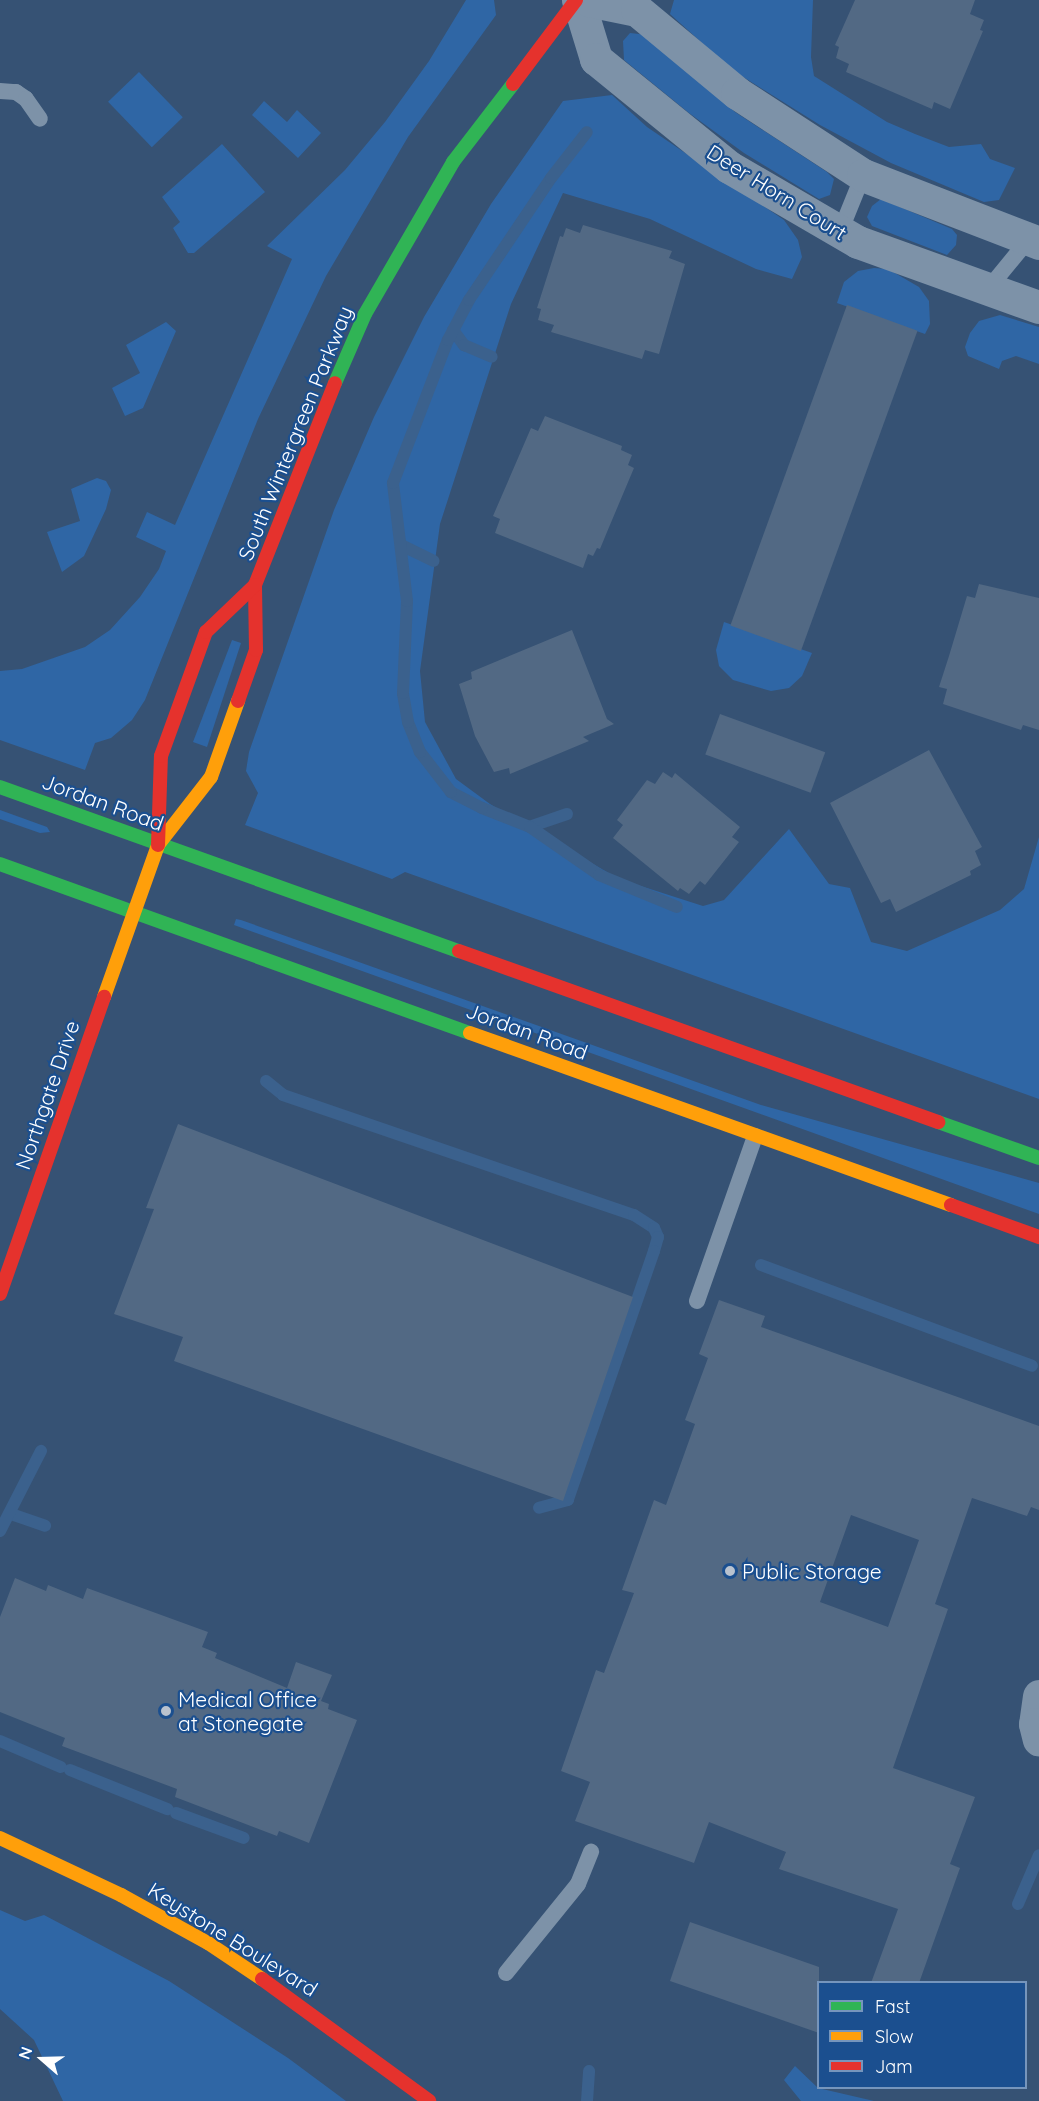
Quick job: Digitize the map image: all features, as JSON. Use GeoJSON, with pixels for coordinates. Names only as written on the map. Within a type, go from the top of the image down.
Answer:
{"type":"FeatureCollection","features":[{"type":"Feature","properties":{"kind":"street","name":"Deer Horn Court"},"geometry":{"type":"LineString","coordinates":[[577,0],[596,59],[729,167],[840,232],[1039,307]]}},
{"type":"Feature","properties":{"kind":"street","name":"South Wintergreen Parkway"},"geometry":{"type":"LineString","coordinates":[[132,910],[158,845],[211,777],[256,650],[255,585],[310,439],[365,314],[395,257],[479,123],[577,0]]}},
{"type":"Feature","properties":{"kind":"street"},"geometry":{"type":"LineString","coordinates":[[588,0],[637,10],[737,93],[863,175],[1034,241]]}},
{"type":"Feature","properties":{"kind":"street","name":"South Wintergreen Parkway"},"geometry":{"type":"LineString","coordinates":[[158,845],[161,756],[206,632],[255,585]]}},
{"type":"Feature","properties":{"kind":"street","name":"Jordan Road"},"geometry":{"type":"LineString","coordinates":[[0,787],[1039,1158]]}},
{"type":"Feature","properties":{"kind":"street","name":"Jordan Road"},"geometry":{"type":"LineString","coordinates":[[0,864],[1039,1237]]}},
{"type":"Feature","properties":{"kind":"street","name":"Northgate Drive"},"geometry":{"type":"LineString","coordinates":[[0,1294],[132,910]]}},
{"type":"Feature","properties":{"kind":"street"},"geometry":{"type":"LineString","coordinates":[[1039,1696],[1035,1724],[1039,1740]]}},
{"type":"Feature","properties":{"kind":"street","name":"Keystone Boulevard"},"geometry":{"type":"LineString","coordinates":[[0,1838],[121,1894],[208,1943],[308,2009],[429,2101]]}},
{"type":"Feature","properties":{"kind":"lane"},"geometry":{"type":"LineString","coordinates":[[0,91],[16,92],[27,99],[40,119]]}},
{"type":"Feature","properties":{"kind":"lane"},"geometry":{"type":"LineString","coordinates":[[840,232],[863,175]]}},
{"type":"Feature","properties":{"kind":"lane"},"geometry":{"type":"LineString","coordinates":[[988,289],[1034,241]]}},
{"type":"Feature","properties":{"kind":"lane"},"geometry":{"type":"LineString","coordinates":[[697,1301],[755,1136]]}},
{"type":"Feature","properties":{"kind":"lane"},"geometry":{"type":"LineString","coordinates":[[506,1973],[578,1884],[591,1851]]}},
{"type":"Feature","properties":{"kind":"shaded area"},"geometry":{"type":"Polygon","coordinates":[[[466,0],[494,0],[496,15],[408,137],[326,276],[258,419],[145,700],[132,720],[111,738],[95,743],[85,770],[0,740],[0,671],[22,669],[85,647],[110,630],[140,597],[159,569],[166,551],[136,537],[147,512],[175,525],[292,259],[267,246],[345,170],[385,122],[429,61],[466,0]]]}},
{"type":"Feature","properties":{"kind":"shaded area"},"geometry":{"type":"Polygon","coordinates":[[[674,0],[813,0],[811,57],[814,76],[887,122],[915,134],[949,147],[981,144],[990,159],[1015,168],[999,200],[984,202],[891,163],[820,125],[732,70],[670,14],[674,0]]]}},
{"type":"Feature","properties":{"kind":"shaded area"},"geometry":{"type":"Polygon","coordinates":[[[630,33],[648,35],[735,112],[827,172],[834,179],[830,195],[819,199],[744,153],[689,113],[624,60],[623,41],[630,33]]]}},
{"type":"Feature","properties":{"kind":"shaded area"},"geometry":{"type":"Polygon","coordinates":[[[139,72],[183,117],[152,147],[108,102],[139,72]]]}},
{"type":"Feature","properties":{"kind":"shaded area"},"geometry":{"type":"Polygon","coordinates":[[[612,95],[647,127],[784,220],[798,240],[802,257],[792,279],[756,269],[650,219],[563,193],[511,304],[440,524],[420,671],[425,722],[456,779],[490,804],[619,879],[703,906],[724,900],[789,829],[829,884],[850,888],[871,942],[907,951],[1000,910],[1024,889],[1039,837],[1039,1099],[405,872],[392,879],[245,825],[258,793],[246,771],[249,752],[334,510],[374,417],[424,317],[491,204],[563,101],[612,95]]]}},
{"type":"Feature","properties":{"kind":"shaded area"},"geometry":{"type":"Polygon","coordinates":[[[264,101],[287,122],[297,110],[321,133],[298,158],[252,115],[264,101]]]}},
{"type":"Feature","properties":{"kind":"shaded area"},"geometry":{"type":"Polygon","coordinates":[[[222,144],[265,192],[194,253],[188,253],[173,228],[180,222],[162,197],[222,144]]]}},
{"type":"Feature","properties":{"kind":"shaded area"},"geometry":{"type":"Polygon","coordinates":[[[881,199],[952,229],[957,235],[956,245],[947,255],[872,226],[867,217],[872,206],[881,199]]]}},
{"type":"Feature","properties":{"kind":"shaded area"},"geometry":{"type":"Polygon","coordinates":[[[874,268],[888,269],[919,287],[929,301],[930,324],[925,334],[837,303],[844,282],[858,271],[874,268]]]}},
{"type":"Feature","properties":{"kind":"shaded area"},"geometry":{"type":"Polygon","coordinates":[[[1000,315],[1039,327],[1039,364],[1016,356],[1002,361],[999,369],[968,356],[965,347],[970,333],[979,321],[1000,315]]]}},
{"type":"Feature","properties":{"kind":"shaded area"},"geometry":{"type":"Polygon","coordinates":[[[166,322],[176,331],[143,408],[125,416],[112,388],[140,373],[126,345],[166,322]]]}},
{"type":"Feature","properties":{"kind":"shaded area"},"geometry":{"type":"Polygon","coordinates":[[[97,478],[106,481],[111,490],[106,509],[84,556],[62,572],[47,532],[80,521],[71,489],[97,478]]]}},
{"type":"Feature","properties":{"kind":"shaded area"},"geometry":{"type":"Polygon","coordinates":[[[724,622],[812,653],[802,676],[789,688],[771,691],[733,680],[719,666],[716,650],[724,622]]]}},
{"type":"Feature","properties":{"kind":"shaded area"},"geometry":{"type":"Polygon","coordinates":[[[232,640],[241,643],[207,747],[193,742],[232,640]]]}},
{"type":"Feature","properties":{"kind":"shaded area"},"geometry":{"type":"Polygon","coordinates":[[[0,810],[47,827],[50,832],[40,833],[0,819],[0,810]]]}},
{"type":"Feature","properties":{"kind":"shaded area"},"geometry":{"type":"Polygon","coordinates":[[[236,919],[761,1105],[1039,1183],[1039,1214],[234,925],[236,919]]]}},
{"type":"Feature","properties":{"kind":"shaded area"},"geometry":{"type":"Polygon","coordinates":[[[0,1910],[25,1921],[44,1915],[169,1981],[288,2058],[346,2101],[63,2101],[34,2040],[0,2009],[0,1910]]]}},
{"type":"Feature","properties":{"kind":"shaded area"},"geometry":{"type":"Polygon","coordinates":[[[795,2066],[817,2089],[874,2101],[801,2101],[784,2080],[795,2066]]]}},
{"type":"Feature","properties":{"kind":"building"},"geometry":{"type":"Polygon","coordinates":[[[855,0],[975,0],[970,14],[984,20],[980,30],[983,31],[950,109],[934,102],[932,109],[846,72],[849,64],[836,58],[839,47],[835,45],[855,0]]]}},
{"type":"Feature","properties":{"kind":"building"},"geometry":{"type":"Polygon","coordinates":[[[583,225],[672,251],[669,258],[685,264],[659,354],[645,350],[642,359],[551,332],[554,325],[538,320],[541,309],[537,308],[560,236],[563,237],[566,228],[580,233],[583,225]]]}},
{"type":"Feature","properties":{"kind":"building"},"geometry":{"type":"Polygon","coordinates":[[[847,305],[917,331],[801,651],[730,625],[847,305]]]}},
{"type":"Feature","properties":{"kind":"building"},"geometry":{"type":"Polygon","coordinates":[[[545,416],[622,446],[621,450],[632,455],[628,465],[634,468],[600,549],[597,548],[593,556],[588,554],[583,568],[495,533],[500,519],[493,516],[531,428],[538,431],[545,416]]]}},
{"type":"Feature","properties":{"kind":"building"},"geometry":{"type":"Polygon","coordinates":[[[979,584],[1039,598],[1039,730],[1023,725],[1021,730],[943,704],[947,689],[939,687],[967,596],[975,598],[979,584]]]}},
{"type":"Feature","properties":{"kind":"building"},"geometry":{"type":"Polygon","coordinates":[[[572,630],[607,719],[614,724],[583,737],[589,741],[510,774],[509,768],[494,772],[475,736],[459,684],[472,679],[471,672],[572,630]]]}},
{"type":"Feature","properties":{"kind":"building"},"geometry":{"type":"Polygon","coordinates":[[[720,714],[825,752],[811,793],[705,754],[720,714]]]}},
{"type":"Feature","properties":{"kind":"building"},"geometry":{"type":"Polygon","coordinates":[[[929,750],[982,847],[975,851],[981,865],[970,871],[971,875],[896,912],[890,899],[881,903],[830,803],[929,750]]]}},
{"type":"Feature","properties":{"kind":"building"},"geometry":{"type":"Polygon","coordinates":[[[663,772],[672,778],[675,773],[740,827],[732,837],[739,842],[705,885],[700,881],[689,894],[680,888],[678,891],[613,838],[623,825],[617,820],[647,780],[655,784],[663,772]]]}},
{"type":"Feature","properties":{"kind":"building"},"geometry":{"type":"Polygon","coordinates":[[[178,1124],[633,1297],[563,1501],[174,1361],[183,1337],[114,1314],[154,1209],[146,1208],[178,1124]]]}},
{"type":"Feature","properties":{"kind":"building","name":"Public Storage"},"geometry":{"type":"Polygon","coordinates":[[[719,1300],[765,1316],[761,1327],[1039,1426],[1039,1510],[1031,1507],[1027,1516],[972,1498],[935,1604],[948,1609],[893,1768],[975,1797],[950,1864],[960,1868],[920,1981],[872,1981],[898,1909],[779,1869],[786,1852],[709,1822],[694,1863],[575,1821],[590,1782],[561,1771],[596,1670],[604,1673],[634,1593],[622,1590],[654,1500],[666,1505],[695,1424],[685,1420],[708,1358],[699,1354],[719,1300]],[[851,1515],[820,1602],[888,1627],[919,1540],[851,1515]]]}},
{"type":"Feature","properties":{"kind":"building","name":"Medical Office at Stonegate"},"geometry":{"type":"Polygon","coordinates":[[[15,1578],[46,1591],[48,1585],[83,1599],[87,1588],[208,1632],[202,1647],[217,1653],[215,1658],[287,1688],[296,1662],[332,1675],[321,1701],[329,1704],[328,1709],[357,1720],[309,1843],[279,1831],[277,1836],[175,1797],[177,1789],[62,1746],[65,1738],[0,1712],[0,1617],[15,1578]]]}},
{"type":"Feature","properties":{"kind":"building"},"geometry":{"type":"Polygon","coordinates":[[[690,1922],[819,1967],[817,2032],[670,1981],[690,1922]]]}},
{"type":"Feature","properties":{"kind":"waterway"},"geometry":{"type":"LineString","coordinates":[[567,814],[530,827],[482,808],[451,792],[420,752],[408,722],[403,693],[407,601],[393,483],[448,340],[469,300],[551,178],[587,132]]}},
{"type":"Feature","properties":{"kind":"waterway"},"geometry":{"type":"LineString","coordinates":[[453,330],[464,345],[492,357]]}},
{"type":"Feature","properties":{"kind":"waterway"},"geometry":{"type":"LineString","coordinates":[[403,546],[434,561]]}},
{"type":"Feature","properties":{"kind":"waterway"},"geometry":{"type":"LineString","coordinates":[[530,827],[599,875],[677,907]]}},
{"type":"Feature","properties":{"kind":"waterway"},"geometry":{"type":"LineString","coordinates":[[266,1081],[283,1095],[634,1215],[654,1228],[658,1237],[654,1251],[568,1500],[539,1508]]}},
{"type":"Feature","properties":{"kind":"waterway"},"geometry":{"type":"LineString","coordinates":[[761,1265],[1032,1366]]}},
{"type":"Feature","properties":{"kind":"waterway"},"geometry":{"type":"LineString","coordinates":[[0,1531],[41,1451]]}},
{"type":"Feature","properties":{"kind":"waterway"},"geometry":{"type":"LineString","coordinates":[[11,1514],[45,1526]]}},
{"type":"Feature","properties":{"kind":"waterway"},"geometry":{"type":"LineString","coordinates":[[0,1741],[61,1767]]}},
{"type":"Feature","properties":{"kind":"waterway"},"geometry":{"type":"LineString","coordinates":[[70,1770],[167,1809]]}},
{"type":"Feature","properties":{"kind":"waterway"},"geometry":{"type":"LineString","coordinates":[[176,1813],[244,1838]]}},
{"type":"Feature","properties":{"kind":"waterway"},"geometry":{"type":"LineString","coordinates":[[1018,1904],[1039,1855]]}},
{"type":"Feature","properties":{"kind":"waterway"},"geometry":{"type":"LineString","coordinates":[[587,2101],[589,2071]]}},
{"type":"Feature","properties":{"kind":"traffic: fast"},"geometry":{"type":"LineString","coordinates":[[335,383],[365,314],[453,162],[513,84]]}},
{"type":"Feature","properties":{"kind":"traffic: fast"},"geometry":{"type":"LineString","coordinates":[[0,787],[459,951]]}},
{"type":"Feature","properties":{"kind":"traffic: fast"},"geometry":{"type":"LineString","coordinates":[[0,864],[470,1033]]}},
{"type":"Feature","properties":{"kind":"traffic: fast"},"geometry":{"type":"LineString","coordinates":[[938,1122],[1039,1158]]}},
{"type":"Feature","properties":{"kind":"traffic: slow"},"geometry":{"type":"LineString","coordinates":[[104,997],[158,845],[211,777],[238,701]]}},
{"type":"Feature","properties":{"kind":"traffic: slow"},"geometry":{"type":"LineString","coordinates":[[470,1033],[951,1205]]}},
{"type":"Feature","properties":{"kind":"traffic: slow"},"geometry":{"type":"LineString","coordinates":[[0,1838],[121,1895],[208,1943],[262,1979]]}},
{"type":"Feature","properties":{"kind":"traffic: jam"},"geometry":{"type":"LineString","coordinates":[[513,84],[576,0]]}},
{"type":"Feature","properties":{"kind":"traffic: jam"},"geometry":{"type":"LineString","coordinates":[[238,701],[256,650],[255,585],[335,383]]}},
{"type":"Feature","properties":{"kind":"traffic: jam"},"geometry":{"type":"LineString","coordinates":[[158,845],[161,756],[206,632],[255,585]]}},
{"type":"Feature","properties":{"kind":"traffic: jam"},"geometry":{"type":"LineString","coordinates":[[459,951],[938,1122]]}},
{"type":"Feature","properties":{"kind":"traffic: jam"},"geometry":{"type":"LineString","coordinates":[[0,1294],[104,997]]}},
{"type":"Feature","properties":{"kind":"traffic: jam"},"geometry":{"type":"LineString","coordinates":[[951,1205],[1039,1237]]}},
{"type":"Feature","properties":{"kind":"traffic: jam"},"geometry":{"type":"LineString","coordinates":[[262,1979],[429,2101]]}},
{"type":"Feature","properties":{"kind":"place","name":"Public Storage"},"geometry":{"type":"Point","coordinates":[730,1571]}},
{"type":"Feature","properties":{"kind":"place","name":"Medical Office at Stonegate"},"geometry":{"type":"Point","coordinates":[166,1711]}}]}
